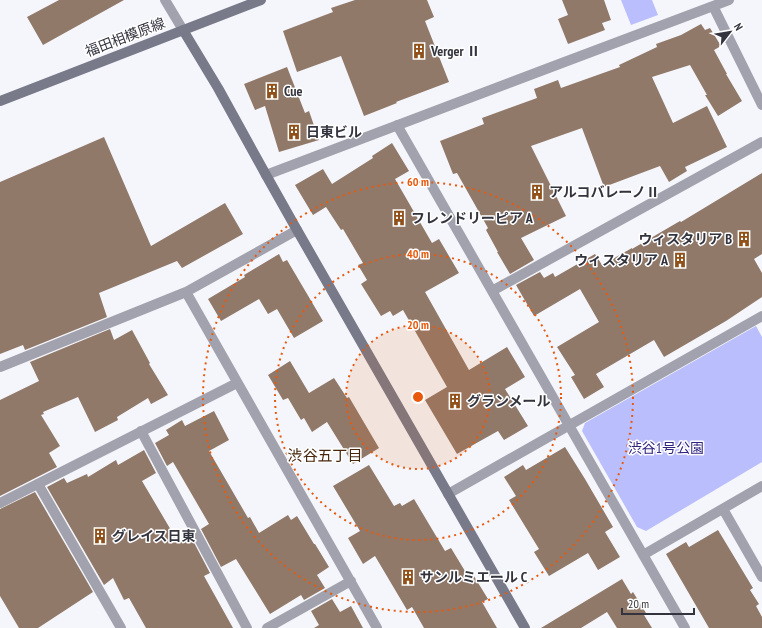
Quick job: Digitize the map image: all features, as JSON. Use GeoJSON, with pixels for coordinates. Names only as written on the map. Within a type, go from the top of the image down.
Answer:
{"type":"FeatureCollection","features":[{"type":"Feature","properties":{"kind":"street"},"geometry":{"type":"LineString","coordinates":[[165,0],[218,88],[266,176],[525,628]]}},
{"type":"Feature","properties":{"kind":"street","name":"福田相模原線"},"geometry":{"type":"LineString","coordinates":[[0,100],[261,0]]}},
{"type":"Feature","properties":{"kind":"street"},"geometry":{"type":"LineString","coordinates":[[266,176],[546,68],[729,0]]}},
{"type":"Feature","properties":{"kind":"street"},"geometry":{"type":"LineString","coordinates":[[713,6],[762,104]]}},
{"type":"Feature","properties":{"kind":"street"},"geometry":{"type":"LineString","coordinates":[[397,126],[685,628]]}},
{"type":"Feature","properties":{"kind":"street"},"geometry":{"type":"LineString","coordinates":[[492,291],[762,142]]}},
{"type":"Feature","properties":{"kind":"street"},"geometry":{"type":"LineString","coordinates":[[0,368],[186,292],[297,230]]}},
{"type":"Feature","properties":{"kind":"street"},"geometry":{"type":"LineString","coordinates":[[186,292],[377,628]]}},
{"type":"Feature","properties":{"kind":"street"},"geometry":{"type":"LineString","coordinates":[[448,494],[762,316]]}},
{"type":"Feature","properties":{"kind":"street"},"geometry":{"type":"LineString","coordinates":[[0,503],[237,382]]}},
{"type":"Feature","properties":{"kind":"street"},"geometry":{"type":"LineString","coordinates":[[141,431],[247,628]]}},
{"type":"Feature","properties":{"kind":"street"},"geometry":{"type":"LineString","coordinates":[[38,484],[121,628]]}},
{"type":"Feature","properties":{"kind":"street"},"geometry":{"type":"LineString","coordinates":[[643,555],[762,486]]}},
{"type":"Feature","properties":{"kind":"street"},"geometry":{"type":"LineString","coordinates":[[723,509],[762,577]]}},
{"type":"Feature","properties":{"kind":"street"},"geometry":{"type":"LineString","coordinates":[[267,628],[351,581]]}},
{"type":"Feature","properties":{"kind":"green space"},"geometry":{"type":"Polygon","coordinates":[[[621,0],[652,0],[658,15],[631,25],[621,0]]]}},
{"type":"Feature","properties":{"kind":"green space","name":"渋谷1号公園"},"geometry":{"type":"Polygon","coordinates":[[[756,326],[762,337],[762,462],[646,531],[637,527],[582,431],[585,423],[756,326]]]}},
{"type":"Feature","properties":{"kind":"building"},"geometry":{"type":"Polygon","coordinates":[[[59,0],[124,0],[43,45],[27,17],[59,0]]]}},
{"type":"Feature","properties":{"kind":"building"},"geometry":{"type":"Polygon","coordinates":[[[355,0],[427,0],[434,17],[425,21],[449,82],[364,116],[341,56],[297,72],[283,31],[333,12],[331,8],[355,0]]]}},
{"type":"Feature","properties":{"kind":"building"},"geometry":{"type":"Polygon","coordinates":[[[562,0],[604,0],[611,20],[602,23],[605,30],[568,44],[558,19],[568,15],[562,0]]]}},
{"type":"Feature","properties":{"kind":"building"},"geometry":{"type":"Polygon","coordinates":[[[701,24],[705,30],[710,28],[721,46],[714,50],[742,101],[718,116],[705,95],[707,95],[690,65],[652,77],[673,123],[707,106],[727,147],[685,167],[687,171],[669,182],[660,166],[604,187],[582,128],[531,146],[566,216],[521,238],[534,260],[510,274],[486,230],[488,228],[457,173],[453,174],[440,141],[484,124],[482,118],[537,98],[534,89],[558,80],[561,88],[620,67],[619,65],[657,47],[656,44],[681,35],[701,24]]]}},
{"type":"Feature","properties":{"kind":"building"},"geometry":{"type":"Polygon","coordinates":[[[287,67],[305,113],[309,111],[319,140],[279,152],[265,106],[255,110],[244,84],[287,67]]]}},
{"type":"Feature","properties":{"kind":"building"},"geometry":{"type":"Polygon","coordinates":[[[104,137],[151,246],[225,203],[243,234],[182,268],[177,261],[99,293],[107,317],[25,350],[23,345],[0,354],[0,182],[104,137]]]}},
{"type":"Feature","properties":{"kind":"building"},"geometry":{"type":"Polygon","coordinates":[[[392,143],[409,171],[395,179],[432,243],[439,239],[459,273],[425,292],[469,370],[507,347],[525,377],[505,389],[528,426],[504,440],[498,431],[457,454],[425,400],[447,387],[403,310],[393,316],[390,311],[381,316],[361,284],[367,280],[358,265],[363,263],[343,229],[341,230],[326,207],[313,215],[295,185],[323,169],[332,184],[373,158],[372,156],[392,143]]]}},
{"type":"Feature","properties":{"kind":"building"},"geometry":{"type":"Polygon","coordinates":[[[762,173],[762,254],[754,259],[762,273],[762,297],[726,321],[664,357],[654,340],[596,374],[604,387],[584,399],[571,377],[575,375],[557,347],[599,322],[580,289],[534,316],[516,285],[540,272],[544,278],[553,273],[555,277],[595,254],[602,265],[680,221],[681,222],[762,173]]]}},
{"type":"Feature","properties":{"kind":"building"},"geometry":{"type":"Polygon","coordinates":[[[279,254],[283,262],[287,260],[323,321],[294,338],[277,309],[268,314],[259,299],[221,321],[208,299],[245,277],[244,275],[279,254]]]}},
{"type":"Feature","properties":{"kind":"building"},"geometry":{"type":"Polygon","coordinates":[[[110,329],[114,340],[132,330],[150,363],[149,364],[168,395],[151,404],[148,398],[117,417],[118,420],[95,432],[78,397],[43,412],[44,414],[41,415],[60,446],[49,453],[57,467],[0,496],[0,400],[39,381],[30,362],[110,329]]]}},
{"type":"Feature","properties":{"kind":"building"},"geometry":{"type":"Polygon","coordinates":[[[290,361],[309,393],[334,378],[347,398],[349,397],[379,448],[353,464],[327,422],[312,432],[304,418],[301,420],[288,398],[283,400],[268,375],[290,361]]]}},
{"type":"Feature","properties":{"kind":"building"},"geometry":{"type":"Polygon","coordinates":[[[214,411],[229,440],[209,451],[248,518],[250,517],[259,533],[288,515],[291,520],[297,516],[329,567],[317,575],[325,588],[304,600],[301,595],[270,614],[236,559],[221,567],[201,529],[209,524],[173,462],[167,466],[155,443],[169,435],[166,430],[182,420],[185,426],[214,411]]]}},
{"type":"Feature","properties":{"kind":"building"},"geometry":{"type":"Polygon","coordinates":[[[565,447],[613,527],[605,532],[620,557],[598,570],[588,553],[549,576],[534,552],[539,549],[509,500],[516,496],[504,477],[523,465],[526,470],[565,447]]]}},
{"type":"Feature","properties":{"kind":"building"},"geometry":{"type":"Polygon","coordinates":[[[144,450],[156,473],[142,481],[178,542],[190,535],[210,573],[204,576],[233,628],[146,628],[129,598],[124,600],[113,578],[104,585],[47,487],[64,478],[67,483],[87,474],[88,477],[116,460],[118,465],[144,450]]]}},
{"type":"Feature","properties":{"kind":"building"},"geometry":{"type":"Polygon","coordinates":[[[369,465],[394,506],[400,503],[402,506],[414,499],[445,551],[451,548],[468,576],[472,573],[488,599],[482,602],[497,628],[424,628],[412,607],[407,610],[375,556],[363,564],[348,538],[360,531],[333,486],[369,465]]]}},
{"type":"Feature","properties":{"kind":"building"},"geometry":{"type":"Polygon","coordinates":[[[35,492],[93,592],[38,628],[19,628],[0,596],[0,509],[35,492]]]}},
{"type":"Feature","properties":{"kind":"building"},"geometry":{"type":"Polygon","coordinates":[[[718,530],[753,588],[750,590],[759,604],[756,606],[762,617],[762,628],[709,628],[666,554],[686,542],[689,547],[718,530]]]}},
{"type":"Feature","properties":{"kind":"building"},"geometry":{"type":"Polygon","coordinates":[[[622,579],[631,594],[633,592],[646,613],[644,615],[652,628],[617,628],[607,612],[581,628],[541,628],[622,579]]]}},
{"type":"Feature","properties":{"kind":"building"},"geometry":{"type":"Polygon","coordinates":[[[332,599],[340,612],[351,606],[363,628],[314,628],[319,625],[311,611],[332,599]]]}},
{"type":"Feature","properties":{"kind":"place","name":"Verger Ⅱ"},"geometry":{"type":"Point","coordinates":[419,51]}},
{"type":"Feature","properties":{"kind":"place","name":"Cue"},"geometry":{"type":"Point","coordinates":[272,91]}},
{"type":"Feature","properties":{"kind":"place","name":"日東ビル"},"geometry":{"type":"Point","coordinates":[294,132]}},
{"type":"Feature","properties":{"kind":"place","name":"アルコバレーノⅡ"},"geometry":{"type":"Point","coordinates":[537,192]}},
{"type":"Feature","properties":{"kind":"place","name":"フレンドリーピア A"},"geometry":{"type":"Point","coordinates":[399,218]}},
{"type":"Feature","properties":{"kind":"place","name":"ウィスタリア B"},"geometry":{"type":"Point","coordinates":[744,239]}},
{"type":"Feature","properties":{"kind":"place","name":"ウィスタリア A"},"geometry":{"type":"Point","coordinates":[680,260]}},
{"type":"Feature","properties":{"kind":"place","name":"グランメール"},"geometry":{"type":"Point","coordinates":[455,401]}},
{"type":"Feature","properties":{"kind":"place","name":"グレイス日東"},"geometry":{"type":"Point","coordinates":[100,536]}},
{"type":"Feature","properties":{"kind":"place","name":"サンルミエール C"},"geometry":{"type":"Point","coordinates":[408,577]}},
{"type":"Feature","properties":{"kind":"district","name":"渋谷五丁目"},"geometry":{"type":"Point","coordinates":[325,456]}}]}
